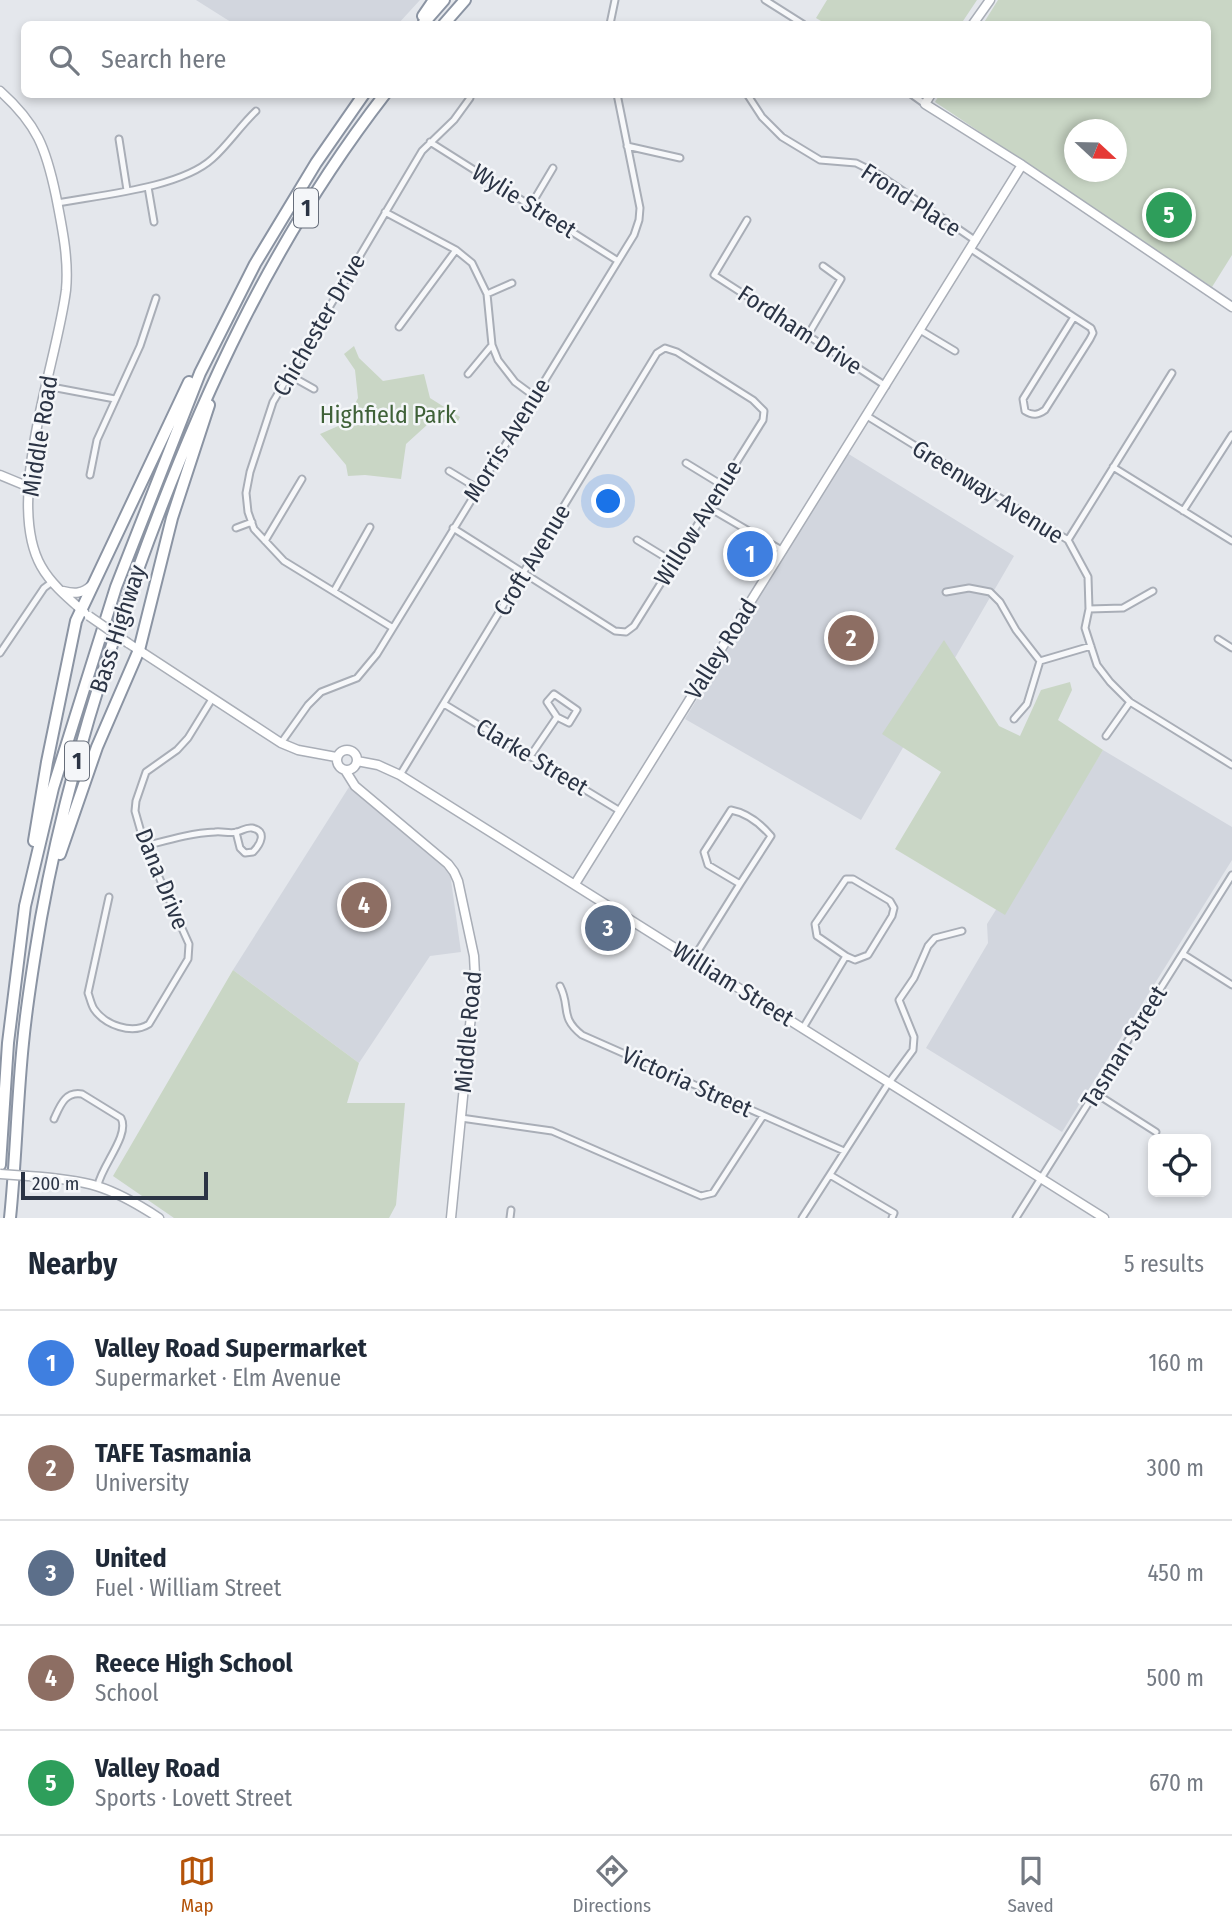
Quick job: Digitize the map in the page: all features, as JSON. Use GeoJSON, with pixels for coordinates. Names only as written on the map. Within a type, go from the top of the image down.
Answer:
{"type":"FeatureCollection","features":[{"type":"Feature","properties":{"kind":"highway"},"geometry":{"type":"LineString","coordinates":[[419,21],[434,0]]}},
{"type":"Feature","properties":{"kind":"highway"},"geometry":{"type":"LineString","coordinates":[[426,21],[444,0]]}},
{"type":"Feature","properties":{"kind":"highway"},"geometry":{"type":"LineString","coordinates":[[447,21],[465,0]]}},
{"type":"Feature","properties":{"kind":"highway","name":"Bass Highway"},"geometry":{"type":"LineString","coordinates":[[0,1165],[8,1043],[25,906],[53,788],[116,587],[200,373],[255,264],[316,163],[361,98]]}},
{"type":"Feature","properties":{"kind":"highway","name":"Bass Highway"},"geometry":{"type":"LineString","coordinates":[[10,1218],[23,1045],[41,917],[60,822],[119,622],[189,432],[238,328],[282,247],[321,184],[382,98]]}},
{"type":"Feature","properties":{"kind":"highway"},"geometry":{"type":"LineString","coordinates":[[25,906],[45,772],[95,583],[203,353],[255,264]]}},
{"type":"Feature","properties":{"kind":"highway"},"geometry":{"type":"LineString","coordinates":[[41,917],[73,813],[139,650],[172,518],[202,424],[238,328]]}},
{"type":"Feature","properties":{"kind":"street"},"geometry":{"type":"LineString","coordinates":[[611,21],[615,0]]}},
{"type":"Feature","properties":{"kind":"street"},"geometry":{"type":"LineString","coordinates":[[975,21],[990,0]]}},
{"type":"Feature","properties":{"kind":"street"},"geometry":{"type":"LineString","coordinates":[[770,1],[799,21]]}},
{"type":"Feature","properties":{"kind":"street","name":"Middle Road"},"geometry":{"type":"LineString","coordinates":[[0,91],[19,108],[37,133],[48,157],[67,271],[29,487],[28,514],[31,536],[40,565],[52,582],[85,613],[212,699],[281,743],[298,750],[336,757]]}},
{"type":"Feature","properties":{"kind":"street","name":"Chichester Drive"},"geometry":{"type":"LineString","coordinates":[[393,628],[284,561],[252,523],[246,493],[250,472],[273,402],[385,212],[430,142],[454,120],[470,98]]}},
{"type":"Feature","properties":{"kind":"street","name":"Morris Avenue"},"geometry":{"type":"LineString","coordinates":[[281,743],[308,705],[321,692],[357,678],[377,654],[634,235],[640,208],[618,98]]}},
{"type":"Feature","properties":{"kind":"street","name":"Frond Place"},"geometry":{"type":"LineString","coordinates":[[750,98],[762,117],[790,143],[820,160],[856,163],[878,174],[1074,317]]}},
{"type":"Feature","properties":{"kind":"street"},"geometry":{"type":"LineString","coordinates":[[917,98],[1022,164],[1232,307]]}},
{"type":"Feature","properties":{"kind":"street"},"geometry":{"type":"LineString","coordinates":[[925,104],[929,98]]}},
{"type":"Feature","properties":{"kind":"street"},"geometry":{"type":"LineString","coordinates":[[57,203],[149,187],[202,166],[221,150],[256,111]]}},
{"type":"Feature","properties":{"kind":"street"},"geometry":{"type":"LineString","coordinates":[[119,139],[127,190]]}},
{"type":"Feature","properties":{"kind":"street","name":"Wylie Street"},"geometry":{"type":"LineString","coordinates":[[430,142],[618,261]]}},
{"type":"Feature","properties":{"kind":"street"},"geometry":{"type":"LineString","coordinates":[[627,146],[680,158]]}},
{"type":"Feature","properties":{"kind":"street","name":"Valley Road"},"geometry":{"type":"LineString","coordinates":[[575,884],[1022,164]]}},
{"type":"Feature","properties":{"kind":"street"},"geometry":{"type":"LineString","coordinates":[[531,205],[553,168]]}},
{"type":"Feature","properties":{"kind":"street"},"geometry":{"type":"LineString","coordinates":[[149,187],[154,222]]}},
{"type":"Feature","properties":{"kind":"street"},"geometry":{"type":"LineString","coordinates":[[385,212],[456,250],[472,263],[487,294],[492,345],[498,360],[514,382],[534,396]]}},
{"type":"Feature","properties":{"kind":"street","name":"Fordham Drive"},"geometry":{"type":"LineString","coordinates":[[747,220],[714,275],[886,386]]}},
{"type":"Feature","properties":{"kind":"street"},"geometry":{"type":"LineString","coordinates":[[399,327],[456,250]]}},
{"type":"Feature","properties":{"kind":"street"},"geometry":{"type":"LineString","coordinates":[[808,335],[841,279],[823,267]]}},
{"type":"Feature","properties":{"kind":"street"},"geometry":{"type":"LineString","coordinates":[[487,294],[512,283]]}},
{"type":"Feature","properties":{"kind":"street"},"geometry":{"type":"LineString","coordinates":[[90,475],[97,440],[140,346],[156,298]]}},
{"type":"Feature","properties":{"kind":"street"},"geometry":{"type":"LineString","coordinates":[[1074,317],[1091,328],[1093,333],[1045,410],[1039,415],[1030,414],[1025,411],[1023,399],[1074,317]]}},
{"type":"Feature","properties":{"kind":"street"},"geometry":{"type":"LineString","coordinates":[[920,330],[955,351]]}},
{"type":"Feature","properties":{"kind":"street"},"geometry":{"type":"LineString","coordinates":[[468,374],[492,345]]}},
{"type":"Feature","properties":{"kind":"street","name":"Croft Avenue"},"geometry":{"type":"LineString","coordinates":[[400,775],[657,353],[665,348],[677,352],[743,393],[764,411]]}},
{"type":"Feature","properties":{"kind":"street"},"geometry":{"type":"LineString","coordinates":[[1068,540],[1172,373]]}},
{"type":"Feature","properties":{"kind":"street"},"geometry":{"type":"LineString","coordinates":[[289,375],[314,389]]}},
{"type":"Feature","properties":{"kind":"street"},"geometry":{"type":"LineString","coordinates":[[46,386],[115,399]]}},
{"type":"Feature","properties":{"kind":"street","name":"Willow Avenue"},"geometry":{"type":"LineString","coordinates":[[525,572],[615,631],[626,632],[634,626],[763,419],[764,411]]}},
{"type":"Feature","properties":{"kind":"street","name":"Greenway Avenue"},"geometry":{"type":"LineString","coordinates":[[867,416],[1068,540],[1088,576],[1089,609],[1086,628],[1097,665],[1130,702],[1232,765]]}},
{"type":"Feature","properties":{"kind":"street"},"geometry":{"type":"LineString","coordinates":[[1183,511],[1232,435]]}},
{"type":"Feature","properties":{"kind":"street"},"geometry":{"type":"LineString","coordinates":[[686,463],[722,485]]}},
{"type":"Feature","properties":{"kind":"street"},"geometry":{"type":"LineString","coordinates":[[1113,467],[1232,541]]}},
{"type":"Feature","properties":{"kind":"street"},"geometry":{"type":"LineString","coordinates":[[449,471],[477,488]]}},
{"type":"Feature","properties":{"kind":"street"},"geometry":{"type":"LineString","coordinates":[[0,475],[29,487]]}},
{"type":"Feature","properties":{"kind":"street"},"geometry":{"type":"LineString","coordinates":[[265,541],[302,479]]}},
{"type":"Feature","properties":{"kind":"street"},"geometry":{"type":"LineString","coordinates":[[708,507],[783,551]]}},
{"type":"Feature","properties":{"kind":"street"},"geometry":{"type":"LineString","coordinates":[[236,528],[252,523]]}},
{"type":"Feature","properties":{"kind":"street"},"geometry":{"type":"LineString","coordinates":[[334,591],[370,527]]}},
{"type":"Feature","properties":{"kind":"street"},"geometry":{"type":"LineString","coordinates":[[453,528],[525,572]]}},
{"type":"Feature","properties":{"kind":"street"},"geometry":{"type":"LineString","coordinates":[[637,540],[673,562]]}},
{"type":"Feature","properties":{"kind":"street"},"geometry":{"type":"LineString","coordinates":[[0,653],[44,588],[52,582]]}},
{"type":"Feature","properties":{"kind":"street"},"geometry":{"type":"LineString","coordinates":[[60,590],[83,593],[95,583]]}},
{"type":"Feature","properties":{"kind":"street"},"geometry":{"type":"LineString","coordinates":[[946,592],[969,588],[990,592],[1000,602],[1016,630],[1040,661]]}},
{"type":"Feature","properties":{"kind":"street"},"geometry":{"type":"LineString","coordinates":[[1089,609],[1123,608],[1153,591]]}},
{"type":"Feature","properties":{"kind":"street"},"geometry":{"type":"LineString","coordinates":[[1218,639],[1232,648]]}},
{"type":"Feature","properties":{"kind":"street"},"geometry":{"type":"LineString","coordinates":[[1040,661],[1091,646]]}},
{"type":"Feature","properties":{"kind":"street"},"geometry":{"type":"LineString","coordinates":[[130,668],[141,662],[154,660]]}},
{"type":"Feature","properties":{"kind":"street"},"geometry":{"type":"LineString","coordinates":[[1014,719],[1027,704],[1040,661]]}},
{"type":"Feature","properties":{"kind":"street"},"geometry":{"type":"LineString","coordinates":[[554,694],[578,710],[569,723],[557,717],[547,702],[554,694]]}},
{"type":"Feature","properties":{"kind":"street","name":"Dana Drive"},"geometry":{"type":"LineString","coordinates":[[108,897],[88,993],[100,1016],[127,1030],[140,1030],[149,1024],[188,959],[189,944],[145,846],[135,811],[136,801],[146,772],[177,750],[188,738],[212,699]]}},
{"type":"Feature","properties":{"kind":"street"},"geometry":{"type":"LineString","coordinates":[[1106,736],[1130,702]]}},
{"type":"Feature","properties":{"kind":"street","name":"Clarke Street"},"geometry":{"type":"LineString","coordinates":[[444,704],[620,811]]}},
{"type":"Feature","properties":{"kind":"street"},"geometry":{"type":"LineString","coordinates":[[531,755],[557,717]]}},
{"type":"Feature","properties":{"kind":"street"},"geometry":{"type":"LineString","coordinates":[[350,750],[356,754],[357,761],[352,769],[345,770],[338,767],[336,757],[340,751],[350,750]]}},
{"type":"Feature","properties":{"kind":"street","name":"William Street"},"geometry":{"type":"LineString","coordinates":[[357,761],[378,765],[400,775],[1104,1218]]}},
{"type":"Feature","properties":{"kind":"street","name":"Middle Road"},"geometry":{"type":"LineString","coordinates":[[345,770],[355,786],[448,864],[458,881],[474,956],[475,975],[451,1218]]}},
{"type":"Feature","properties":{"kind":"street"},"geometry":{"type":"LineString","coordinates":[[693,959],[771,836],[762,825],[742,812],[730,810],[704,852],[708,865],[740,884]]}},
{"type":"Feature","properties":{"kind":"street"},"geometry":{"type":"LineString","coordinates":[[145,846],[180,836],[254,828],[260,832],[262,840],[259,847],[253,852],[245,853],[240,848],[236,832]]}},
{"type":"Feature","properties":{"kind":"street","name":"Tasman Street"},"geometry":{"type":"LineString","coordinates":[[1016,1218],[1232,875]]}},
{"type":"Feature","properties":{"kind":"street"},"geometry":{"type":"LineString","coordinates":[[846,878],[853,879],[890,901],[894,908],[892,916],[868,955],[855,960],[846,957],[814,931],[815,925],[846,878]]}},
{"type":"Feature","properties":{"kind":"street"},"geometry":{"type":"LineString","coordinates":[[802,1218],[888,1084],[913,1050],[914,1037],[898,1000],[914,978],[928,946],[935,938],[962,932]]}},
{"type":"Feature","properties":{"kind":"street"},"geometry":{"type":"LineString","coordinates":[[1183,954],[1232,985]]}},
{"type":"Feature","properties":{"kind":"street"},"geometry":{"type":"LineString","coordinates":[[803,1028],[846,957]]}},
{"type":"Feature","properties":{"kind":"street","name":"Victoria Street"},"geometry":{"type":"LineString","coordinates":[[560,986],[565,995],[566,1017],[582,1035],[844,1152]]}},
{"type":"Feature","properties":{"kind":"street"},"geometry":{"type":"LineString","coordinates":[[54,1119],[65,1098],[76,1093],[82,1094],[124,1122],[123,1133],[103,1168],[98,1185]]}},
{"type":"Feature","properties":{"kind":"street"},"geometry":{"type":"LineString","coordinates":[[1094,1093],[1156,1132]]}},
{"type":"Feature","properties":{"kind":"street"},"geometry":{"type":"LineString","coordinates":[[461,1118],[552,1130],[701,1196],[713,1193],[763,1116]]}},
{"type":"Feature","properties":{"kind":"street"},"geometry":{"type":"LineString","coordinates":[[0,1174],[82,1180],[117,1193],[159,1218]]}},
{"type":"Feature","properties":{"kind":"street"},"geometry":{"type":"LineString","coordinates":[[830,1174],[894,1213],[892,1218]]}},
{"type":"Feature","properties":{"kind":"street"},"geometry":{"type":"LineString","coordinates":[[510,1218],[511,1210]]}},
{"type":"Feature","properties":{"kind":"shaded area"},"geometry":{"type":"Polygon","coordinates":[[[196,0],[420,0],[401,21],[229,21],[196,0]]]}},
{"type":"Feature","properties":{"kind":"shaded area"},"geometry":{"type":"Polygon","coordinates":[[[847,453],[1014,556],[861,820],[685,719],[847,453]]]}},
{"type":"Feature","properties":{"kind":"shaded area"},"geometry":{"type":"Polygon","coordinates":[[[1103,750],[1232,827],[1232,860],[1062,1132],[926,1048],[988,943],[987,924],[1043,835],[1075,795],[1103,750]]]}},
{"type":"Feature","properties":{"kind":"shaded area"},"geometry":{"type":"Polygon","coordinates":[[[349,787],[450,873],[461,952],[430,956],[359,1063],[233,970],[349,787]]]}},
{"type":"Feature","properties":{"kind":"green space"},"geometry":{"type":"Polygon","coordinates":[[[827,0],[977,0],[963,21],[821,21],[816,18],[827,0]]]}},
{"type":"Feature","properties":{"kind":"green space"},"geometry":{"type":"Polygon","coordinates":[[[998,0],[1232,0],[1232,255],[1212,287],[935,102],[938,98],[1211,98],[1211,21],[985,21],[998,0]]]}},
{"type":"Feature","properties":{"kind":"green space","name":"Highfield Park"},"geometry":{"type":"Polygon","coordinates":[[[354,346],[359,358],[383,381],[424,374],[430,398],[460,417],[458,421],[428,424],[406,444],[401,479],[348,476],[346,465],[320,434],[345,423],[358,398],[355,370],[344,354],[354,346]]]}},
{"type":"Feature","properties":{"kind":"green space"},"geometry":{"type":"Polygon","coordinates":[[[944,640],[999,726],[1020,736],[1041,690],[1070,682],[1072,690],[1058,720],[1103,750],[1005,915],[895,849],[941,772],[882,734],[944,640]]]}},
{"type":"Feature","properties":{"kind":"green space"},"geometry":{"type":"Polygon","coordinates":[[[233,970],[359,1063],[347,1103],[405,1103],[396,1205],[389,1218],[174,1218],[113,1176],[233,970]]]}},
{"type":"Feature","properties":{"kind":"place","name":"Valley Road"},"geometry":{"type":"Point","coordinates":[1169,215]}},
{"type":"Feature","properties":{"kind":"place","name":"Valley Road Supermarket"},"geometry":{"type":"Point","coordinates":[750,554]}},
{"type":"Feature","properties":{"kind":"place","name":"TAFE Tasmania"},"geometry":{"type":"Point","coordinates":[851,638]}},
{"type":"Feature","properties":{"kind":"place","name":"Reece High School"},"geometry":{"type":"Point","coordinates":[364,905]}},
{"type":"Feature","properties":{"kind":"place","name":"United"},"geometry":{"type":"Point","coordinates":[608,928]}}]}
